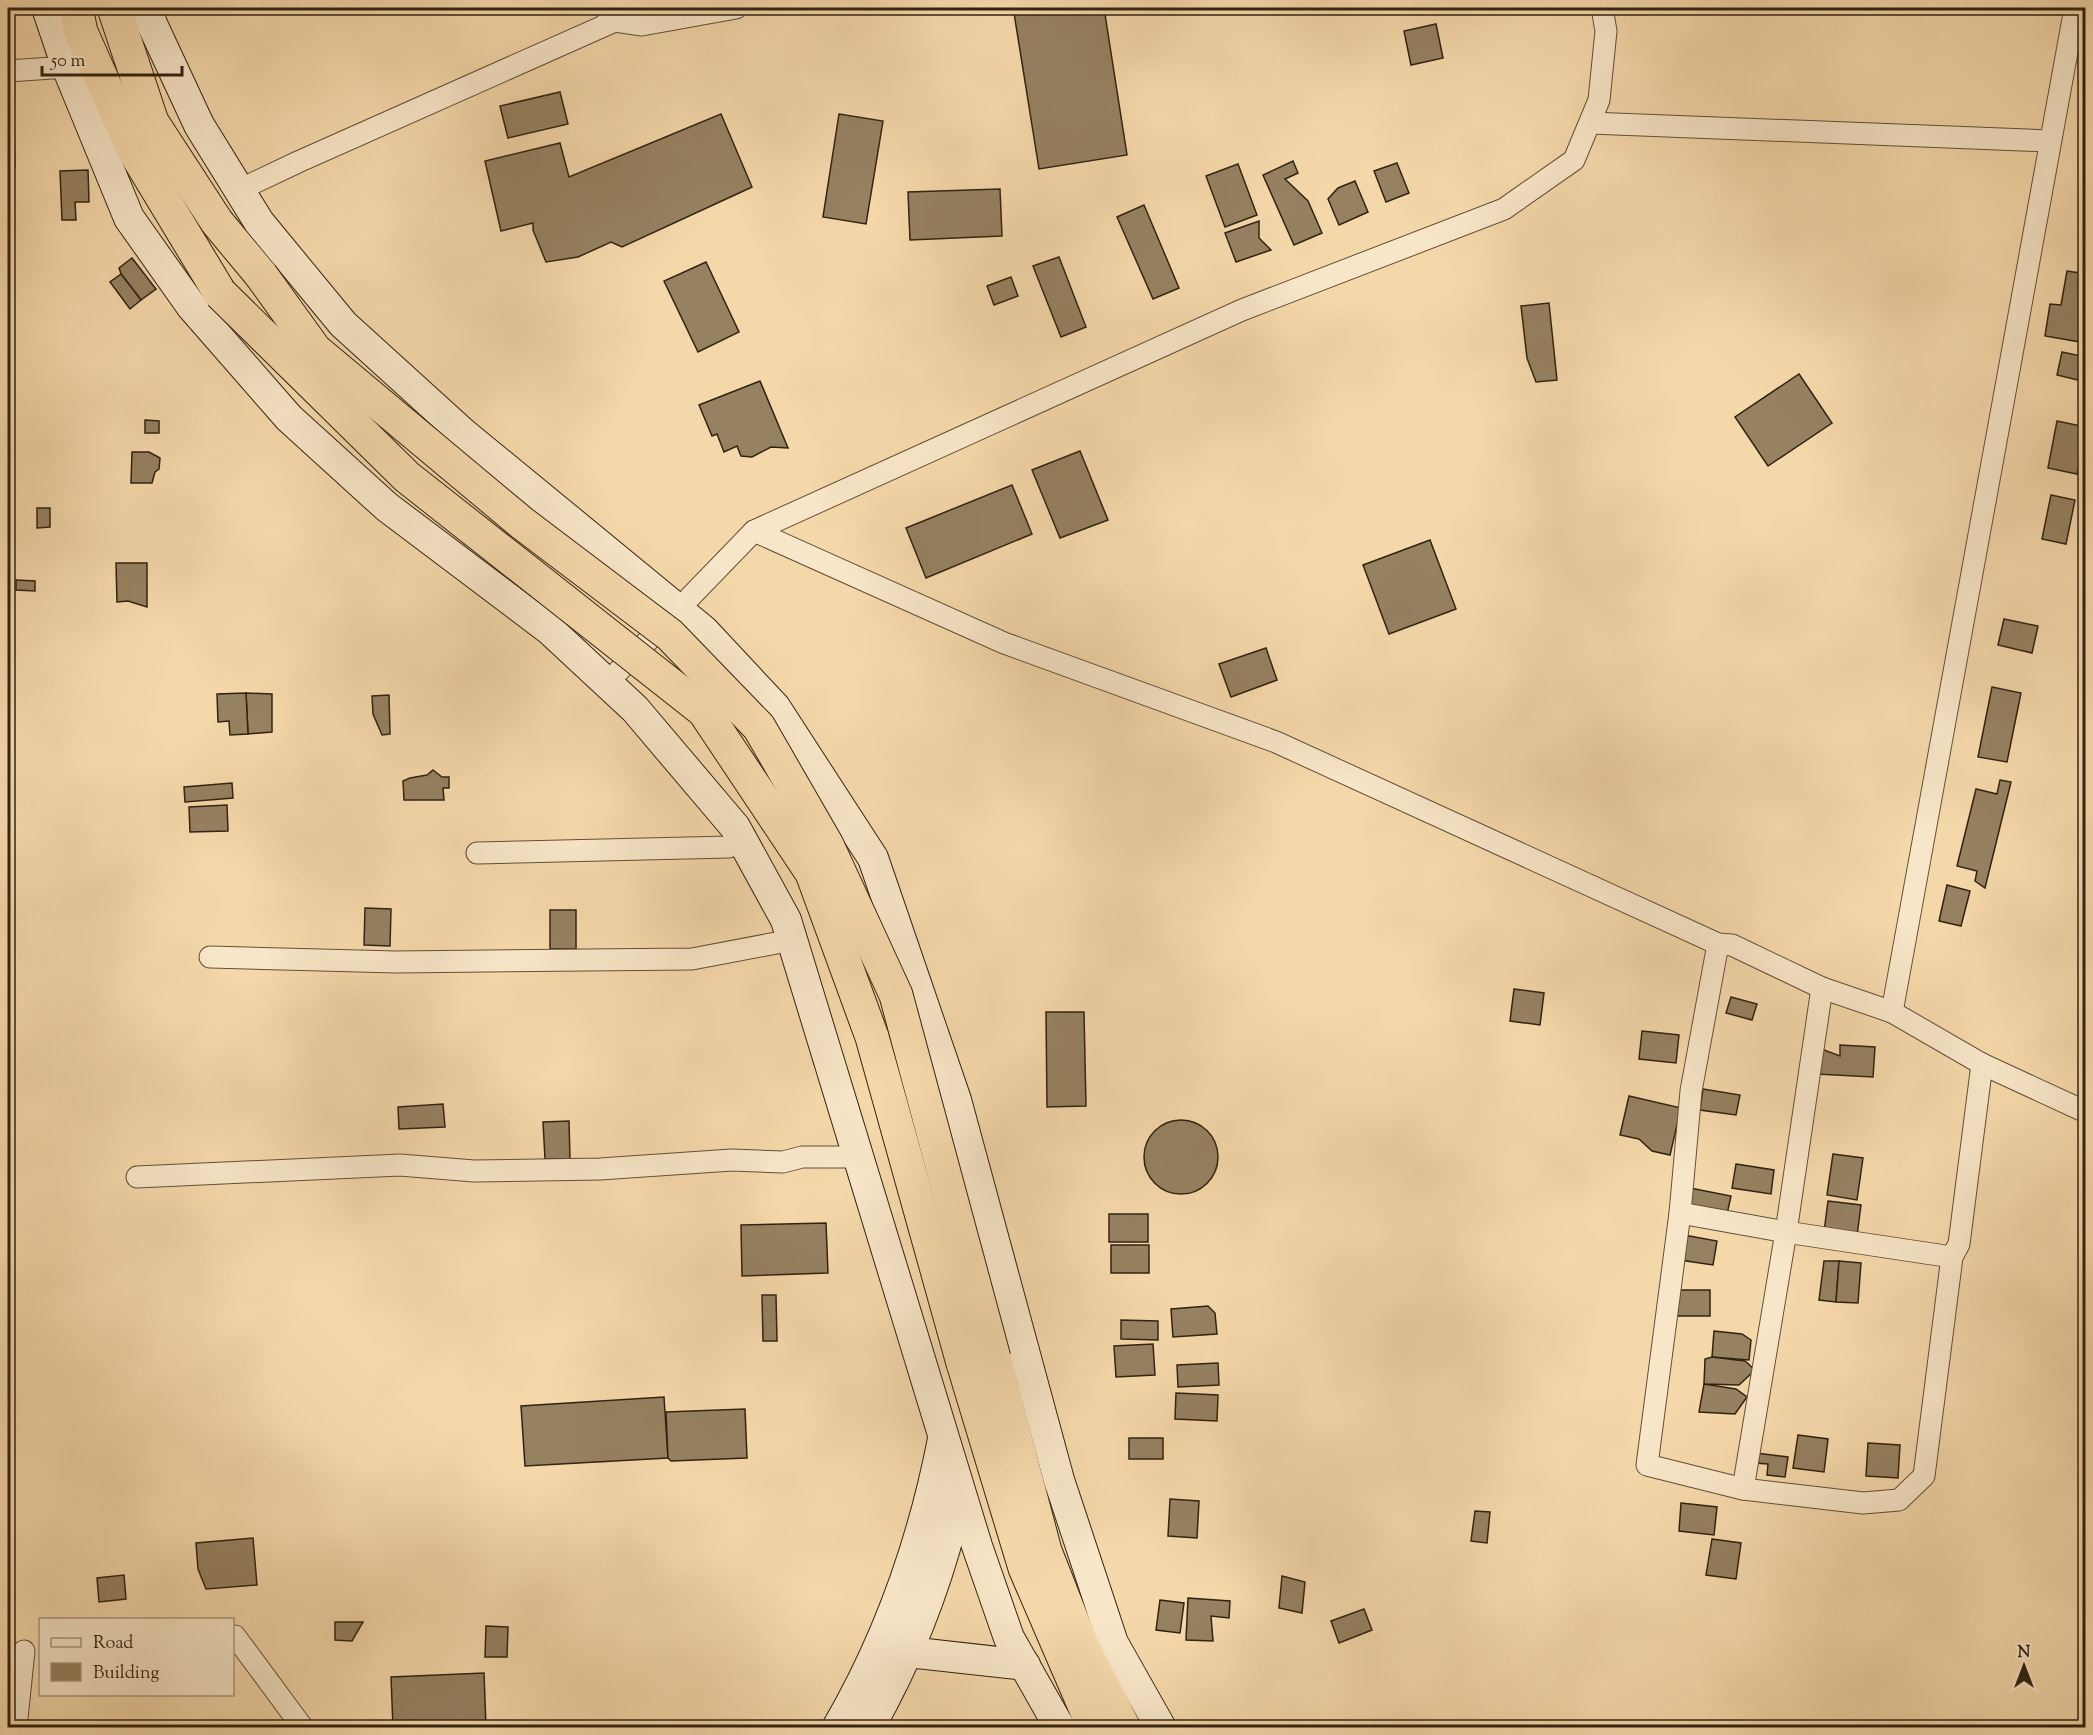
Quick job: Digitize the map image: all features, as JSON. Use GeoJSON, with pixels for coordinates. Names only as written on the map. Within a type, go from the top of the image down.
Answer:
{"type":"FeatureCollection","features":[{"type":"Feature","properties":{"kind":"highway"},"geometry":{"type":"LineString","coordinates":[[76,8],[81,32],[133,149],[220,293],[407,477],[704,711],[812,873],[872,1037],[963,1363],[1025,1568],[1094,1728]]}},
{"type":"Feature","properties":{"kind":"highway"},"geometry":{"type":"LineString","coordinates":[[114,8],[152,122],[217,222],[261,275],[315,350],[522,523],[670,635],[759,727],[827,845],[896,995],[1045,1551],[1083,1648],[1124,1728]]}},
{"type":"Feature","properties":{"kind":"street"},"geometry":{"type":"LineString","coordinates":[[47,8],[67,67],[129,218],[192,307],[289,418],[346,470],[387,507],[550,630],[635,709],[735,827],[786,920],[977,1546],[1010,1638],[1060,1728]]}},
{"type":"Feature","properties":{"kind":"street"},"geometry":{"type":"LineString","coordinates":[[147,8],[152,24],[199,125],[239,190],[259,222],[343,324],[463,433],[703,630],[775,707],[873,858],[956,1100],[1059,1480],[1113,1643],[1161,1728]]}},
{"type":"Feature","properties":{"kind":"street"},"geometry":{"type":"LineString","coordinates":[[239,190],[610,14],[642,25],[736,8]]}},
{"type":"Feature","properties":{"kind":"street"},"geometry":{"type":"LineString","coordinates":[[607,683],[754,531],[1242,310],[1504,209],[1574,160],[1599,100],[1606,31],[1602,8]]}},
{"type":"Feature","properties":{"kind":"street"},"geometry":{"type":"LineString","coordinates":[[1892,1012],[2075,8]]}},
{"type":"Feature","properties":{"kind":"street"},"geometry":{"type":"LineString","coordinates":[[8,71],[67,67]]}},
{"type":"Feature","properties":{"kind":"street"},"geometry":{"type":"LineString","coordinates":[[1590,123],[2050,141]]}},
{"type":"Feature","properties":{"kind":"street"},"geometry":{"type":"LineString","coordinates":[[754,531],[1004,642],[1276,742],[1718,944],[1732,945],[1822,987],[1892,1012],[1982,1064],[2085,1112]]}},
{"type":"Feature","properties":{"kind":"street"},"geometry":{"type":"LineString","coordinates":[[477,853],[729,847],[742,842],[745,845]]}},
{"type":"Feature","properties":{"kind":"street"},"geometry":{"type":"LineString","coordinates":[[210,957],[396,962],[692,959],[792,940]]}},
{"type":"Feature","properties":{"kind":"street"},"geometry":{"type":"LineString","coordinates":[[1718,944],[1691,1091],[1680,1213],[1647,1465],[1743,1489],[1863,1503],[1899,1500],[1924,1476],[1952,1257],[1959,1244],[1982,1064]]}},
{"type":"Feature","properties":{"kind":"street"},"geometry":{"type":"LineString","coordinates":[[1743,1489],[1822,987]]}},
{"type":"Feature","properties":{"kind":"street"},"geometry":{"type":"LineString","coordinates":[[136,1177],[400,1165],[474,1171],[600,1169],[732,1160],[783,1162],[802,1157],[858,1157]]}},
{"type":"Feature","properties":{"kind":"street"},"geometry":{"type":"LineString","coordinates":[[1680,1213],[1785,1232],[1952,1257]]}},
{"type":"Feature","properties":{"kind":"street"},"geometry":{"type":"LineString","coordinates":[[869,1728],[894,1648],[908,1577],[922,1530],[944,1436]]}},
{"type":"Feature","properties":{"kind":"street"},"geometry":{"type":"LineString","coordinates":[[837,1728],[894,1648],[934,1586],[949,1538],[960,1490]]}},
{"type":"Feature","properties":{"kind":"street"},"geometry":{"type":"LineString","coordinates":[[235,1636],[303,1728]]}},
{"type":"Feature","properties":{"kind":"street"},"geometry":{"type":"LineString","coordinates":[[894,1648],[1025,1665]]}},
{"type":"Feature","properties":{"kind":"street"},"geometry":{"type":"LineString","coordinates":[[16,1728],[24,1651]]}},
{"type":"Feature","properties":{"kind":"building"},"geometry":{"type":"Polygon","coordinates":[[[1049,8],[1104,8],[1127,155],[1039,169],[1014,13],[1049,8]]]}},
{"type":"Feature","properties":{"kind":"building"},"geometry":{"type":"Polygon","coordinates":[[[1436,24],[1443,58],[1411,65],[1404,31],[1436,24]]]}},
{"type":"Feature","properties":{"kind":"building"},"geometry":{"type":"Polygon","coordinates":[[[8,90],[13,90],[15,167],[8,167],[8,90]]]}},
{"type":"Feature","properties":{"kind":"building"},"geometry":{"type":"Polygon","coordinates":[[[560,92],[568,124],[508,138],[500,106],[560,92]]]}},
{"type":"Feature","properties":{"kind":"building"},"geometry":{"type":"Polygon","coordinates":[[[721,114],[752,187],[622,247],[611,242],[578,257],[546,262],[533,230],[533,223],[501,231],[485,161],[560,143],[569,177],[721,114]]]}},
{"type":"Feature","properties":{"kind":"building"},"geometry":{"type":"Polygon","coordinates":[[[839,114],[883,121],[866,224],[823,217],[839,114]]]}},
{"type":"Feature","properties":{"kind":"building"},"geometry":{"type":"Polygon","coordinates":[[[1293,161],[1298,173],[1285,179],[1308,201],[1322,233],[1294,245],[1263,175],[1293,161]]]}},
{"type":"Feature","properties":{"kind":"building"},"geometry":{"type":"Polygon","coordinates":[[[1397,163],[1409,193],[1386,202],[1374,171],[1397,163]]]}},
{"type":"Feature","properties":{"kind":"building"},"geometry":{"type":"Polygon","coordinates":[[[1238,164],[1257,215],[1225,227],[1206,176],[1238,164]]]}},
{"type":"Feature","properties":{"kind":"building"},"geometry":{"type":"Polygon","coordinates":[[[88,170],[89,202],[75,202],[76,220],[62,220],[60,171],[88,170]]]}},
{"type":"Feature","properties":{"kind":"building"},"geometry":{"type":"Polygon","coordinates":[[[1355,181],[1368,212],[1339,225],[1328,199],[1338,188],[1355,181]]]}},
{"type":"Feature","properties":{"kind":"building"},"geometry":{"type":"Polygon","coordinates":[[[1000,189],[1002,236],[910,240],[908,192],[1000,189]]]}},
{"type":"Feature","properties":{"kind":"building"},"geometry":{"type":"Polygon","coordinates":[[[1144,205],[1179,288],[1153,299],[1117,217],[1144,205]]]}},
{"type":"Feature","properties":{"kind":"building"},"geometry":{"type":"Polygon","coordinates":[[[1259,221],[1259,238],[1271,250],[1236,262],[1225,233],[1259,221]]]}},
{"type":"Feature","properties":{"kind":"building"},"geometry":{"type":"Polygon","coordinates":[[[1059,257],[1086,327],[1061,337],[1033,266],[1059,257]]]}},
{"type":"Feature","properties":{"kind":"building"},"geometry":{"type":"Polygon","coordinates":[[[132,258],[156,289],[141,300],[119,268],[132,258]]]}},
{"type":"Feature","properties":{"kind":"building"},"geometry":{"type":"Polygon","coordinates":[[[706,262],[739,332],[698,352],[664,281],[706,262]]]}},
{"type":"Feature","properties":{"kind":"building"},"geometry":{"type":"Polygon","coordinates":[[[2067,271],[2086,274],[2086,343],[2045,336],[2050,304],[2061,305],[2067,271]]]}},
{"type":"Feature","properties":{"kind":"building"},"geometry":{"type":"Polygon","coordinates":[[[121,274],[141,300],[130,309],[110,282],[121,274]]]}},
{"type":"Feature","properties":{"kind":"building"},"geometry":{"type":"Polygon","coordinates":[[[1011,277],[1018,296],[994,305],[987,286],[1011,277]]]}},
{"type":"Feature","properties":{"kind":"building"},"geometry":{"type":"Polygon","coordinates":[[[1549,303],[1557,380],[1536,382],[1527,358],[1521,306],[1549,303]]]}},
{"type":"Feature","properties":{"kind":"building"},"geometry":{"type":"Polygon","coordinates":[[[2062,352],[2086,357],[2086,382],[2057,375],[2062,352]]]}},
{"type":"Feature","properties":{"kind":"building"},"geometry":{"type":"Polygon","coordinates":[[[1799,374],[1832,423],[1768,466],[1735,417],[1799,374]]]}},
{"type":"Feature","properties":{"kind":"building"},"geometry":{"type":"Polygon","coordinates":[[[760,381],[788,448],[771,447],[752,457],[741,456],[737,446],[724,452],[717,434],[712,436],[699,405],[760,381]]]}},
{"type":"Feature","properties":{"kind":"building"},"geometry":{"type":"Polygon","coordinates":[[[145,420],[159,421],[159,433],[145,433],[145,420]]]}},
{"type":"Feature","properties":{"kind":"building"},"geometry":{"type":"Polygon","coordinates":[[[2057,421],[2086,427],[2077,474],[2048,468],[2057,421]]]}},
{"type":"Feature","properties":{"kind":"building"},"geometry":{"type":"Polygon","coordinates":[[[1080,451],[1108,520],[1060,538],[1032,470],[1080,451]]]}},
{"type":"Feature","properties":{"kind":"building"},"geometry":{"type":"Polygon","coordinates":[[[132,452],[149,452],[160,458],[159,469],[155,472],[152,483],[131,483],[132,452]]]}},
{"type":"Feature","properties":{"kind":"building"},"geometry":{"type":"Polygon","coordinates":[[[1012,485],[1032,534],[926,578],[906,528],[1012,485]]]}},
{"type":"Feature","properties":{"kind":"building"},"geometry":{"type":"Polygon","coordinates":[[[2051,495],[2075,500],[2066,544],[2042,539],[2051,495]]]}},
{"type":"Feature","properties":{"kind":"building"},"geometry":{"type":"Polygon","coordinates":[[[37,508],[50,508],[50,527],[37,528],[37,508]]]}},
{"type":"Feature","properties":{"kind":"building"},"geometry":{"type":"Polygon","coordinates":[[[1430,540],[1456,609],[1389,634],[1363,565],[1430,540]]]}},
{"type":"Feature","properties":{"kind":"building"},"geometry":{"type":"Polygon","coordinates":[[[116,563],[147,563],[147,607],[128,601],[117,602],[116,563]]]}},
{"type":"Feature","properties":{"kind":"building"},"geometry":{"type":"Polygon","coordinates":[[[16,580],[35,581],[35,591],[16,590],[16,580]]]}},
{"type":"Feature","properties":{"kind":"building"},"geometry":{"type":"Polygon","coordinates":[[[2004,619],[2038,626],[2032,653],[1998,645],[2004,619]]]}},
{"type":"Feature","properties":{"kind":"building"},"geometry":{"type":"Polygon","coordinates":[[[1266,648],[1277,680],[1231,697],[1219,664],[1266,648]]]}},
{"type":"Feature","properties":{"kind":"building"},"geometry":{"type":"Polygon","coordinates":[[[1992,687],[2021,693],[2007,762],[1978,757],[1992,687]]]}},
{"type":"Feature","properties":{"kind":"building"},"geometry":{"type":"Polygon","coordinates":[[[246,693],[272,694],[272,732],[248,734],[246,693]]]}},
{"type":"Feature","properties":{"kind":"building"},"geometry":{"type":"Polygon","coordinates":[[[246,693],[248,734],[230,735],[229,721],[218,722],[217,694],[246,693]]]}},
{"type":"Feature","properties":{"kind":"building"},"geometry":{"type":"Polygon","coordinates":[[[389,695],[390,734],[382,735],[373,714],[372,696],[389,695]]]}},
{"type":"Feature","properties":{"kind":"building"},"geometry":{"type":"Polygon","coordinates":[[[433,770],[442,777],[449,777],[449,788],[443,788],[444,800],[404,800],[403,781],[427,775],[433,770]]]}},
{"type":"Feature","properties":{"kind":"building"},"geometry":{"type":"Polygon","coordinates":[[[2000,780],[2011,782],[1985,888],[1975,881],[1977,871],[1957,866],[1976,789],[1997,794],[2000,780]]]}},
{"type":"Feature","properties":{"kind":"building"},"geometry":{"type":"Polygon","coordinates":[[[232,783],[233,798],[185,802],[184,787],[232,783]]]}},
{"type":"Feature","properties":{"kind":"building"},"geometry":{"type":"Polygon","coordinates":[[[227,805],[228,831],[190,832],[189,807],[227,805]]]}},
{"type":"Feature","properties":{"kind":"building"},"geometry":{"type":"Polygon","coordinates":[[[1947,885],[1970,891],[1961,926],[1939,921],[1947,885]]]}},
{"type":"Feature","properties":{"kind":"building"},"geometry":{"type":"Polygon","coordinates":[[[365,908],[391,909],[390,946],[364,945],[365,908]]]}},
{"type":"Feature","properties":{"kind":"building"},"geometry":{"type":"Polygon","coordinates":[[[550,910],[576,910],[576,949],[550,949],[550,910]]]}},
{"type":"Feature","properties":{"kind":"building"},"geometry":{"type":"Polygon","coordinates":[[[1514,989],[1544,993],[1540,1025],[1510,1021],[1514,989]]]}},
{"type":"Feature","properties":{"kind":"building"},"geometry":{"type":"Polygon","coordinates":[[[1731,997],[1757,1004],[1752,1020],[1726,1013],[1731,997]]]}},
{"type":"Feature","properties":{"kind":"building"},"geometry":{"type":"Polygon","coordinates":[[[1046,1012],[1084,1012],[1086,1106],[1047,1107],[1046,1012]]]}},
{"type":"Feature","properties":{"kind":"building"},"geometry":{"type":"Polygon","coordinates":[[[1642,1031],[1679,1035],[1676,1063],[1639,1059],[1642,1031]]]}},
{"type":"Feature","properties":{"kind":"building"},"geometry":{"type":"Polygon","coordinates":[[[1840,1045],[1875,1047],[1873,1077],[1817,1074],[1819,1048],[1840,1056],[1840,1045]]]}},
{"type":"Feature","properties":{"kind":"building"},"geometry":{"type":"Polygon","coordinates":[[[1703,1089],[1740,1095],[1736,1115],[1700,1110],[1703,1089]]]}},
{"type":"Feature","properties":{"kind":"building"},"geometry":{"type":"Polygon","coordinates":[[[1629,1096],[1681,1108],[1670,1155],[1652,1151],[1639,1139],[1620,1135],[1629,1096]]]}},
{"type":"Feature","properties":{"kind":"building"},"geometry":{"type":"Polygon","coordinates":[[[443,1104],[445,1127],[399,1129],[398,1107],[443,1104]]]}},
{"type":"Feature","properties":{"kind":"building"},"geometry":{"type":"Polygon","coordinates":[[[1181,1120],[1202,1126],[1212,1136],[1218,1157],[1212,1178],[1202,1188],[1181,1194],[1160,1188],[1150,1178],[1144,1157],[1150,1136],[1160,1126],[1181,1120]]]}},
{"type":"Feature","properties":{"kind":"building"},"geometry":{"type":"Polygon","coordinates":[[[569,1121],[570,1159],[545,1159],[543,1122],[569,1121]]]}},
{"type":"Feature","properties":{"kind":"building"},"geometry":{"type":"Polygon","coordinates":[[[1833,1154],[1863,1158],[1857,1200],[1827,1195],[1833,1154]]]}},
{"type":"Feature","properties":{"kind":"building"},"geometry":{"type":"Polygon","coordinates":[[[1736,1164],[1774,1170],[1771,1194],[1732,1188],[1736,1164]]]}},
{"type":"Feature","properties":{"kind":"building"},"geometry":{"type":"Polygon","coordinates":[[[1690,1188],[1731,1196],[1727,1214],[1691,1207],[1690,1188]]]}},
{"type":"Feature","properties":{"kind":"building"},"geometry":{"type":"Polygon","coordinates":[[[1828,1201],[1861,1205],[1857,1236],[1824,1232],[1828,1201]]]}},
{"type":"Feature","properties":{"kind":"building"},"geometry":{"type":"Polygon","coordinates":[[[1109,1214],[1148,1214],[1148,1242],[1109,1242],[1109,1214]]]}},
{"type":"Feature","properties":{"kind":"building"},"geometry":{"type":"Polygon","coordinates":[[[826,1223],[828,1273],[742,1276],[741,1225],[826,1223]]]}},
{"type":"Feature","properties":{"kind":"building"},"geometry":{"type":"Polygon","coordinates":[[[1684,1235],[1717,1241],[1713,1265],[1680,1260],[1684,1235]]]}},
{"type":"Feature","properties":{"kind":"building"},"geometry":{"type":"Polygon","coordinates":[[[1111,1245],[1149,1245],[1149,1273],[1111,1273],[1111,1245]]]}},
{"type":"Feature","properties":{"kind":"building"},"geometry":{"type":"Polygon","coordinates":[[[1824,1261],[1839,1261],[1836,1302],[1819,1300],[1824,1261]]]}},
{"type":"Feature","properties":{"kind":"building"},"geometry":{"type":"Polygon","coordinates":[[[1839,1261],[1861,1263],[1858,1303],[1836,1302],[1839,1261]]]}},
{"type":"Feature","properties":{"kind":"building"},"geometry":{"type":"Polygon","coordinates":[[[1674,1290],[1710,1290],[1710,1316],[1674,1316],[1674,1290]]]}},
{"type":"Feature","properties":{"kind":"building"},"geometry":{"type":"Polygon","coordinates":[[[762,1295],[776,1295],[777,1341],[763,1341],[762,1295]]]}},
{"type":"Feature","properties":{"kind":"building"},"geometry":{"type":"Polygon","coordinates":[[[1208,1306],[1215,1313],[1217,1334],[1173,1337],[1171,1309],[1208,1306]]]}},
{"type":"Feature","properties":{"kind":"building"},"geometry":{"type":"Polygon","coordinates":[[[1121,1320],[1158,1321],[1158,1340],[1121,1339],[1121,1320]]]}},
{"type":"Feature","properties":{"kind":"building"},"geometry":{"type":"Polygon","coordinates":[[[1714,1331],[1742,1334],[1751,1340],[1749,1360],[1712,1357],[1714,1331]]]}},
{"type":"Feature","properties":{"kind":"building"},"geometry":{"type":"Polygon","coordinates":[[[1153,1344],[1155,1375],[1116,1377],[1114,1346],[1153,1344]]]}},
{"type":"Feature","properties":{"kind":"building"},"geometry":{"type":"Polygon","coordinates":[[[1712,1357],[1745,1361],[1755,1370],[1739,1385],[1704,1384],[1705,1359],[1712,1357]]]}},
{"type":"Feature","properties":{"kind":"building"},"geometry":{"type":"Polygon","coordinates":[[[1218,1363],[1219,1385],[1178,1387],[1177,1365],[1218,1363]]]}},
{"type":"Feature","properties":{"kind":"building"},"geometry":{"type":"Polygon","coordinates":[[[1704,1384],[1736,1389],[1747,1397],[1735,1414],[1699,1412],[1704,1384]]]}},
{"type":"Feature","properties":{"kind":"building"},"geometry":{"type":"Polygon","coordinates":[[[1176,1393],[1218,1395],[1217,1421],[1175,1419],[1176,1393]]]}},
{"type":"Feature","properties":{"kind":"building"},"geometry":{"type":"Polygon","coordinates":[[[664,1397],[668,1458],[525,1466],[521,1406],[664,1397]]]}},
{"type":"Feature","properties":{"kind":"building"},"geometry":{"type":"Polygon","coordinates":[[[745,1409],[747,1458],[671,1461],[668,1458],[666,1412],[745,1409]]]}},
{"type":"Feature","properties":{"kind":"building"},"geometry":{"type":"Polygon","coordinates":[[[1798,1435],[1828,1439],[1824,1472],[1793,1468],[1798,1435]]]}},
{"type":"Feature","properties":{"kind":"building"},"geometry":{"type":"Polygon","coordinates":[[[1129,1438],[1163,1438],[1163,1459],[1129,1459],[1129,1438]]]}},
{"type":"Feature","properties":{"kind":"building"},"geometry":{"type":"Polygon","coordinates":[[[1868,1443],[1900,1445],[1898,1478],[1866,1476],[1868,1443]]]}},
{"type":"Feature","properties":{"kind":"building"},"geometry":{"type":"Polygon","coordinates":[[[1756,1453],[1788,1457],[1785,1477],[1767,1475],[1768,1464],[1755,1463],[1756,1453]]]}},
{"type":"Feature","properties":{"kind":"building"},"geometry":{"type":"Polygon","coordinates":[[[1170,1499],[1199,1501],[1197,1538],[1168,1536],[1170,1499]]]}},
{"type":"Feature","properties":{"kind":"building"},"geometry":{"type":"Polygon","coordinates":[[[1681,1503],[1717,1507],[1714,1535],[1679,1531],[1681,1503]]]}},
{"type":"Feature","properties":{"kind":"building"},"geometry":{"type":"Polygon","coordinates":[[[1475,1511],[1490,1512],[1487,1543],[1471,1541],[1475,1511]]]}},
{"type":"Feature","properties":{"kind":"building"},"geometry":{"type":"Polygon","coordinates":[[[253,1538],[257,1585],[206,1589],[198,1569],[196,1543],[253,1538]]]}},
{"type":"Feature","properties":{"kind":"building"},"geometry":{"type":"Polygon","coordinates":[[[1712,1539],[1741,1543],[1736,1579],[1706,1575],[1712,1539]]]}},
{"type":"Feature","properties":{"kind":"building"},"geometry":{"type":"Polygon","coordinates":[[[124,1575],[126,1599],[99,1602],[97,1578],[124,1575]]]}},
{"type":"Feature","properties":{"kind":"building"},"geometry":{"type":"Polygon","coordinates":[[[1282,1576],[1305,1582],[1302,1613],[1279,1608],[1282,1576]]]}},
{"type":"Feature","properties":{"kind":"building"},"geometry":{"type":"Polygon","coordinates":[[[1188,1598],[1230,1601],[1229,1618],[1211,1616],[1213,1641],[1186,1640],[1188,1598]]]}},
{"type":"Feature","properties":{"kind":"building"},"geometry":{"type":"Polygon","coordinates":[[[1160,1600],[1184,1603],[1180,1633],[1156,1630],[1160,1600]]]}},
{"type":"Feature","properties":{"kind":"building"},"geometry":{"type":"Polygon","coordinates":[[[1364,1609],[1372,1630],[1339,1643],[1331,1621],[1364,1609]]]}},
{"type":"Feature","properties":{"kind":"building"},"geometry":{"type":"Polygon","coordinates":[[[335,1622],[363,1622],[352,1641],[335,1640],[335,1622]]]}},
{"type":"Feature","properties":{"kind":"building"},"geometry":{"type":"Polygon","coordinates":[[[486,1626],[508,1627],[507,1657],[485,1657],[486,1626]]]}},
{"type":"Feature","properties":{"kind":"building"},"geometry":{"type":"Polygon","coordinates":[[[484,1673],[486,1728],[393,1728],[391,1677],[484,1673]]]}}]}
